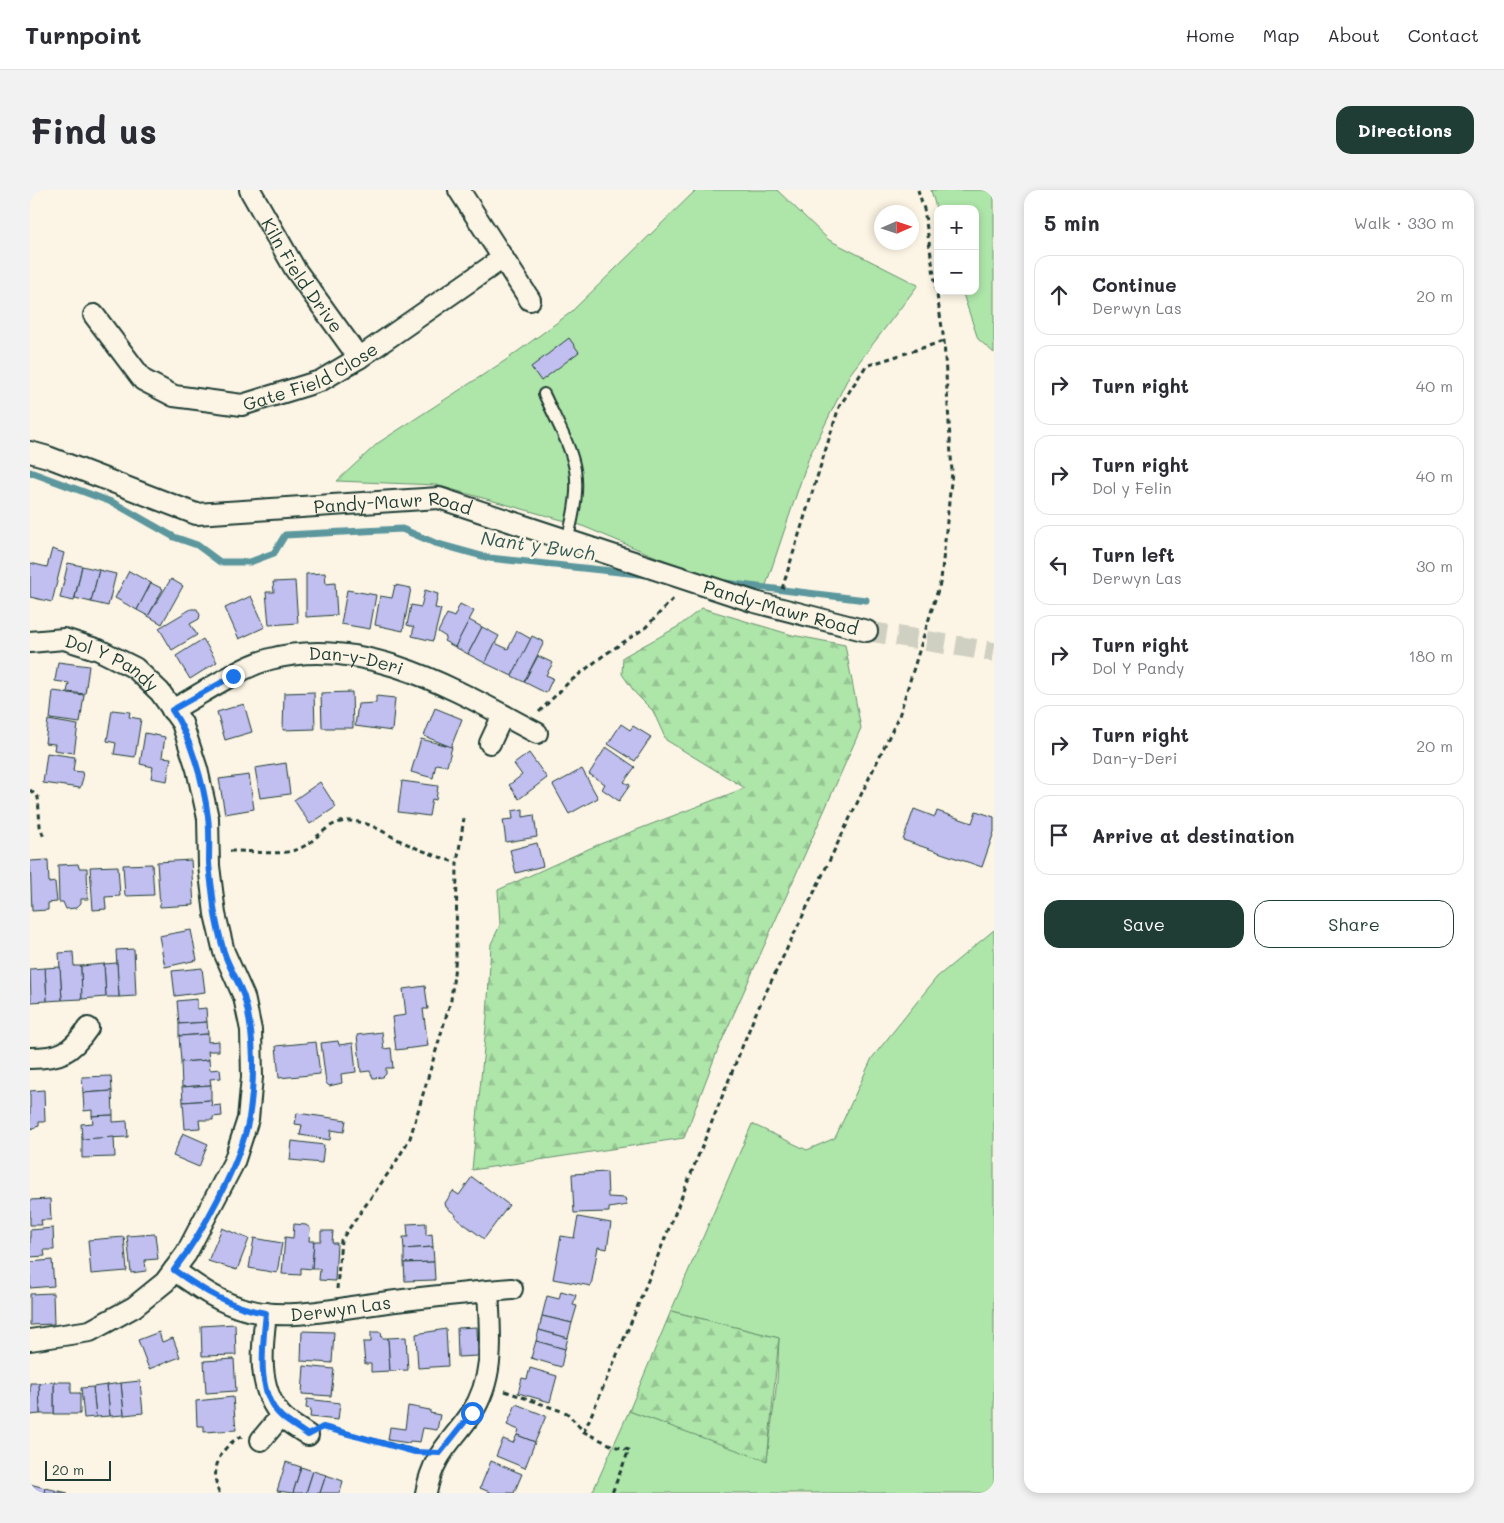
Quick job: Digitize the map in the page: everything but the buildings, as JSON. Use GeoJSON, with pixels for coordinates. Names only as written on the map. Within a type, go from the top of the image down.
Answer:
{"type":"FeatureCollection","features":[{"type":"Feature","properties":{"kind":"street","name":"Kiln Field Drive"},"geometry":{"type":"LineString","coordinates":[[250,190],[295,269],[360,358]]}},
{"type":"Feature","properties":{"kind":"street"},"geometry":{"type":"LineString","coordinates":[[459,190],[530,300]]}},
{"type":"Feature","properties":{"kind":"street","name":"Gate Field Close"},"geometry":{"type":"LineString","coordinates":[[94,315],[143,380],[174,396],[242,405],[320,381],[360,358],[502,258]]}},
{"type":"Feature","properties":{"kind":"street","name":"Pandy-Mawr Road"},"geometry":{"type":"LineString","coordinates":[[30,452],[48,457],[196,514],[440,498],[776,608],[867,631]]}},
{"type":"Feature","properties":{"kind":"street","name":"Dol Y Pandy"},"geometry":{"type":"LineString","coordinates":[[30,642],[64,639],[99,650],[135,668],[160,692],[182,724],[197,769],[208,818],[215,914],[224,952],[244,997],[251,1030],[252,1077],[248,1119],[234,1162],[210,1212],[186,1254],[165,1282],[134,1307],[90,1331],[30,1340]]}},
{"type":"Feature","properties":{"kind":"street","name":"Dan-y-Deri"},"geometry":{"type":"LineString","coordinates":[[172,710],[233,676],[269,660],[299,655],[334,654],[381,662],[422,675],[462,692],[531,730]]}},
{"type":"Feature","properties":{"kind":"street"},"geometry":{"type":"LineString","coordinates":[[490,743],[503,715]]}},
{"type":"Feature","properties":{"kind":"street"},"geometry":{"type":"LineString","coordinates":[[30,1058],[65,1054],[76,1046],[88,1028]]}},
{"type":"Feature","properties":{"kind":"street","name":"Derwyn Las"},"geometry":{"type":"LineString","coordinates":[[174,1270],[195,1285],[231,1304],[246,1310],[266,1313],[340,1309],[512,1288]]}},
{"type":"Feature","properties":{"kind":"street"},"geometry":{"type":"LineString","coordinates":[[426,1493],[428,1482],[440,1453],[472,1413],[485,1384],[491,1358],[488,1291]]}},
{"type":"Feature","properties":{"kind":"street"},"geometry":{"type":"LineString","coordinates":[[266,1313],[262,1350],[265,1383],[271,1400],[281,1416],[308,1435]]}},
{"type":"Feature","properties":{"kind":"street"},"geometry":{"type":"LineString","coordinates":[[264,1437],[281,1416]]}},
{"type":"Feature","properties":{"kind":"lane"},"geometry":{"type":"LineString","coordinates":[[544,394],[573,456],[578,474],[576,510],[568,540]]}},
{"type":"Feature","properties":{"kind":"path"},"geometry":{"type":"LineString","coordinates":[[584,1432],[632,1320],[755,1015],[900,716],[920,656],[941,580],[952,472],[944,340],[924,209],[918,190]]}},
{"type":"Feature","properties":{"kind":"path"},"geometry":{"type":"LineString","coordinates":[[776,608],[839,407],[866,366],[944,340]]}},
{"type":"Feature","properties":{"kind":"path"},"geometry":{"type":"LineString","coordinates":[[531,730],[568,682],[604,655],[646,628],[678,593],[686,579]]}},
{"type":"Feature","properties":{"kind":"path"},"geometry":{"type":"LineString","coordinates":[[30,790],[38,797],[40,826],[44,838]]}},
{"type":"Feature","properties":{"kind":"path"},"geometry":{"type":"LineString","coordinates":[[340,1309],[336,1291],[341,1240],[394,1165],[410,1138],[451,1000],[456,956],[457,863],[464,818]]}},
{"type":"Feature","properties":{"kind":"path"},"geometry":{"type":"LineString","coordinates":[[209,852],[288,852],[301,848],[325,828],[346,821],[359,822],[382,829],[396,839],[457,863]]}},
{"type":"Feature","properties":{"kind":"path"},"geometry":{"type":"LineString","coordinates":[[485,1384],[568,1413],[584,1432],[613,1446],[629,1450],[612,1493]]}},
{"type":"Feature","properties":{"kind":"path"},"geometry":{"type":"LineString","coordinates":[[308,1435],[323,1427],[415,1452],[440,1453]]}},
{"type":"Feature","properties":{"kind":"path"},"geometry":{"type":"LineString","coordinates":[[219,1493],[215,1482],[214,1470],[222,1452],[232,1441],[245,1435],[264,1437]]}},
{"type":"Feature","properties":{"kind":"green space"},"geometry":{"type":"Polygon","coordinates":[[[696,190],[777,190],[829,240],[918,285],[850,374],[809,457],[765,588],[719,583],[580,525],[436,485],[337,481],[378,443],[506,360],[570,313],[696,190]]]}},
{"type":"Feature","properties":{"kind":"green space"},"geometry":{"type":"Polygon","coordinates":[[[931,190],[994,190],[994,353],[978,339],[963,295],[979,295],[979,205],[935,205],[931,190]]]}},
{"type":"Feature","properties":{"kind":"green space"},"geometry":{"type":"Polygon","coordinates":[[[702,608],[792,635],[845,645],[861,728],[716,1054],[684,1138],[472,1170],[487,1017],[491,944],[500,925],[498,890],[595,846],[745,788],[666,740],[653,711],[636,694],[622,674],[623,657],[679,626],[702,608]]]}},
{"type":"Feature","properties":{"kind":"green space"},"geometry":{"type":"Polygon","coordinates":[[[994,930],[994,1493],[592,1493],[629,1411],[767,1460],[777,1381],[779,1338],[671,1311],[752,1124],[807,1150],[835,1138],[872,1058],[937,977],[994,930]]]}},
{"type":"Feature","properties":{"kind":"green space"},"geometry":{"type":"Polygon","coordinates":[[[671,1311],[779,1338],[767,1461],[629,1411],[671,1311]]]}},
{"type":"Feature","properties":{"kind":"waterway","name":"Nant y Bwch"},"geometry":{"type":"LineString","coordinates":[[30,472],[114,503],[174,537],[197,545],[220,562],[250,562],[274,553],[285,535],[402,529],[435,543],[489,558],[648,575]]}},
{"type":"Feature","properties":{"kind":"waterway","name":"Nant y Bwch"},"geometry":{"type":"LineString","coordinates":[[725,583],[866,600]]}},
{"type":"Feature","properties":{"kind":"tunnel"},"geometry":{"type":"LineString","coordinates":[[867,631],[994,652]]}},
{"type":"Feature","properties":{"kind":"route"},"geometry":{"type":"LineString","coordinates":[[233,676],[172,710],[182,724],[197,769],[208,818],[209,866],[215,914],[224,952],[244,997],[251,1030],[252,1077],[248,1119],[234,1162],[210,1212],[186,1254],[174,1270],[195,1285],[231,1304],[246,1310],[266,1313],[262,1350],[265,1383],[271,1400],[281,1416],[308,1435],[323,1427],[415,1452],[440,1453],[472,1413]]}}]}
